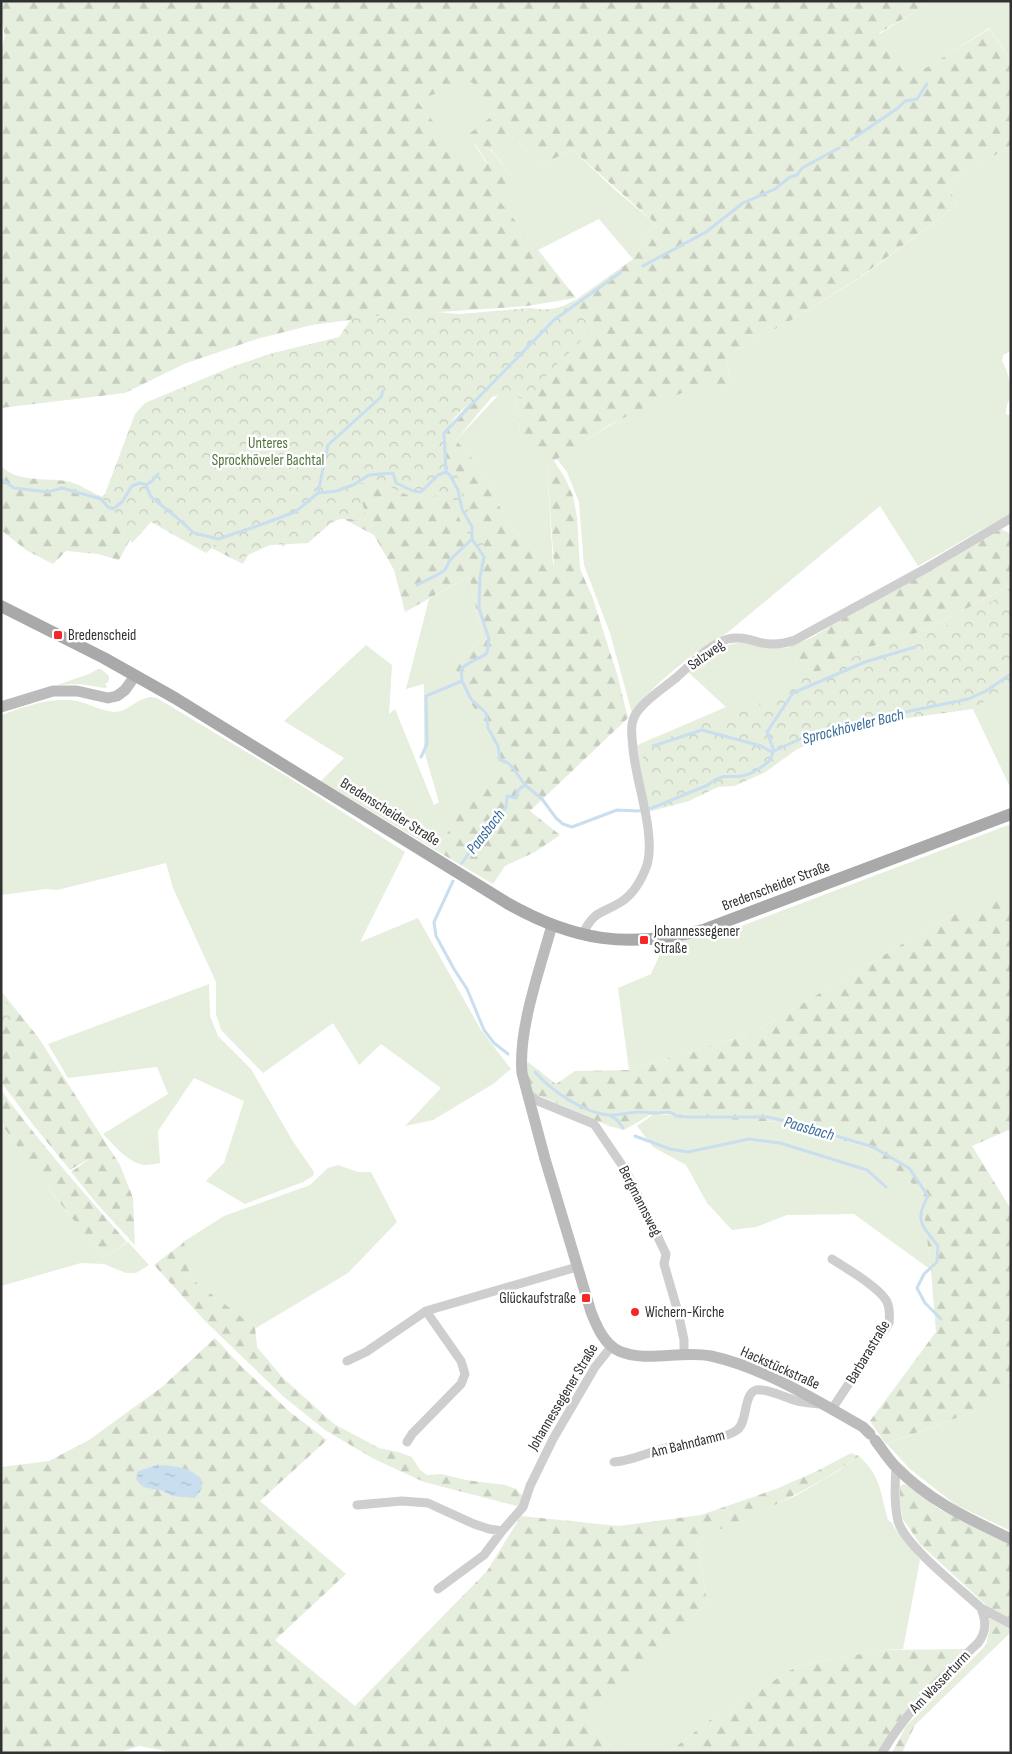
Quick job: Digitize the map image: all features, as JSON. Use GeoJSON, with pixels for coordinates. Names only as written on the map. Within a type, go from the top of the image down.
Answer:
{"type":"FeatureCollection","features":[{"type":"Feature","properties":{"kind":"main road","name":"Bredenscheider Straße"},"geometry":{"type":"LineString","coordinates":[[1,606],[175,698],[507,903],[552,925],[582,935],[624,940],[644,940],[703,930],[1011,814]]}},
{"type":"Feature","properties":{"kind":"street","name":"Salzweg"},"geometry":{"type":"LineString","coordinates":[[582,935],[588,922],[596,914],[625,898],[636,888],[643,877],[648,862],[649,847],[646,817],[634,762],[632,728],[634,718],[645,703],[716,645],[728,639],[736,638],[777,644],[795,640],[925,569],[1011,518]]}},
{"type":"Feature","properties":{"kind":"street"},"geometry":{"type":"LineString","coordinates":[[1,707],[53,691],[77,691],[108,698],[117,696],[125,690],[135,676]]}},
{"type":"Feature","properties":{"kind":"street","name":"Johannessegener Straße"},"geometry":{"type":"LineString","coordinates":[[438,1589],[484,1555],[522,1507],[540,1464],[561,1425],[595,1367],[611,1347],[600,1332],[591,1312],[544,1159],[522,1069],[523,1038],[552,925]]}},
{"type":"Feature","properties":{"kind":"street","name":"Bergmannsweg"},"geometry":{"type":"LineString","coordinates":[[528,1094],[538,1101],[594,1124],[626,1171],[666,1254],[664,1264],[678,1312],[684,1340],[684,1355]]}},
{"type":"Feature","properties":{"kind":"street","name":"Barbarastraße"},"geometry":{"type":"LineString","coordinates":[[827,1407],[889,1322],[890,1311],[886,1300],[867,1282],[832,1258]]}},
{"type":"Feature","properties":{"kind":"street"},"geometry":{"type":"LineString","coordinates":[[347,1361],[366,1352],[426,1311],[577,1267]]}},
{"type":"Feature","properties":{"kind":"street"},"geometry":{"type":"LineString","coordinates":[[408,1442],[412,1434],[461,1384],[465,1374],[462,1361],[426,1311]]}},
{"type":"Feature","properties":{"kind":"street","name":"Hackstückstraße"},"geometry":{"type":"LineString","coordinates":[[611,1347],[634,1356],[709,1356],[750,1367],[864,1427],[896,1467],[931,1497],[948,1508],[1011,1539]]}},
{"type":"Feature","properties":{"kind":"street","name":"Am Bahndamm"},"geometry":{"type":"LineString","coordinates":[[614,1462],[625,1462],[666,1448],[706,1440],[736,1431],[742,1425],[748,1400],[752,1392],[757,1390],[827,1407]]}},
{"type":"Feature","properties":{"kind":"street"},"geometry":{"type":"LineString","coordinates":[[896,1467],[896,1507],[899,1522],[915,1548],[981,1608],[1011,1624]]}},
{"type":"Feature","properties":{"kind":"street"},"geometry":{"type":"LineString","coordinates":[[357,1504],[402,1500],[428,1503],[474,1524],[502,1531]]}},
{"type":"Feature","properties":{"kind":"street","name":"Am Wasserturm"},"geometry":{"type":"LineString","coordinates":[[882,1753],[897,1728],[920,1700],[983,1636],[985,1626],[981,1608]]}},
{"type":"Feature","properties":{"kind":"green space"},"geometry":{"type":"Polygon","coordinates":[[[1,1],[927,1],[922,8],[879,33],[908,79],[989,29],[1011,61],[1011,146],[948,182],[956,206],[863,275],[790,321],[726,356],[732,388],[690,390],[650,405],[609,425],[554,461],[565,478],[573,496],[577,517],[580,569],[592,596],[617,674],[628,718],[530,811],[560,835],[535,852],[505,866],[493,884],[437,851],[459,813],[500,765],[484,721],[466,697],[455,668],[482,637],[469,576],[405,612],[394,570],[374,535],[327,510],[283,547],[274,535],[253,547],[243,564],[144,514],[119,560],[98,554],[66,551],[53,564],[26,550],[1,530],[1,466],[15,475],[23,477],[71,482],[102,497],[114,486],[411,400],[448,428],[479,390],[561,307],[577,299],[633,259],[652,227],[656,224],[573,150],[542,164],[508,133],[490,149],[514,179],[494,194],[576,298],[527,306],[380,316],[312,325],[257,339],[184,364],[125,393],[1,408],[1,52],[5,36],[1,17],[1,1]],[[472,82],[416,100],[475,174],[487,163],[469,134],[495,114],[472,82]],[[536,344],[456,440],[487,476],[498,504],[513,530],[554,565],[547,466],[520,433],[516,399],[536,344]]]}},
{"type":"Feature","properties":{"kind":"green space"},"geometry":{"type":"Polygon","coordinates":[[[927,1],[1011,1],[1011,61],[989,28],[908,80],[879,34],[922,8],[927,1]]]}},
{"type":"Feature","properties":{"kind":"green space"},"geometry":{"type":"Polygon","coordinates":[[[472,81],[495,114],[475,145],[487,164],[475,175],[415,100],[472,81]]]}},
{"type":"Feature","properties":{"kind":"green space"},"geometry":{"type":"Polygon","coordinates":[[[508,133],[542,164],[573,150],[614,189],[656,224],[652,227],[633,259],[599,219],[538,250],[493,194],[514,179],[490,148],[508,133]]]}},
{"type":"Feature","properties":{"kind":"green space"},"geometry":{"type":"Polygon","coordinates":[[[1011,146],[1011,351],[1003,355],[1002,361],[1010,383],[1010,398],[1006,414],[1011,416],[1011,513],[918,566],[880,506],[727,633],[701,649],[663,679],[632,713],[610,633],[584,565],[579,502],[567,472],[557,459],[620,419],[654,402],[695,389],[732,388],[726,356],[790,321],[864,275],[956,206],[948,182],[1011,146]]]}},
{"type":"Feature","properties":{"kind":"green space","name":"Unteres Sprockhöveler Bachtal"},"geometry":{"type":"Polygon","coordinates":[[[563,306],[593,325],[583,339],[547,375],[530,402],[510,396],[480,399],[463,409],[448,430],[447,466],[456,473],[461,483],[463,498],[490,563],[480,566],[477,550],[458,516],[451,492],[422,500],[388,486],[357,483],[368,523],[340,519],[331,523],[308,543],[270,545],[239,559],[215,545],[206,553],[151,522],[132,543],[116,513],[109,511],[96,518],[135,414],[145,403],[234,366],[273,353],[339,337],[351,319],[424,311],[459,314],[530,308],[547,309],[563,306]]]}},
{"type":"Feature","properties":{"kind":"green space"},"geometry":{"type":"Polygon","coordinates":[[[536,344],[516,399],[520,432],[547,466],[553,565],[513,530],[498,504],[487,476],[456,440],[511,382],[536,344]]]}},
{"type":"Feature","properties":{"kind":"green space"},"geometry":{"type":"Polygon","coordinates":[[[1001,529],[1011,534],[1011,585],[926,630],[873,646],[815,673],[786,648],[811,638],[862,607],[1001,529]]]}},
{"type":"Feature","properties":{"kind":"green space"},"geometry":{"type":"Polygon","coordinates":[[[469,576],[482,637],[455,668],[466,697],[484,721],[501,766],[459,813],[437,851],[321,781],[344,758],[284,721],[366,645],[392,665],[389,714],[395,709],[434,805],[439,802],[424,751],[424,684],[406,689],[429,599],[469,576]]]}},
{"type":"Feature","properties":{"kind":"green space"},"geometry":{"type":"Polygon","coordinates":[[[1011,585],[1011,645],[839,726],[746,776],[647,806],[635,746],[726,707],[688,672],[711,653],[725,646],[739,643],[786,648],[815,673],[873,646],[926,630],[1011,585]]]}},
{"type":"Feature","properties":{"kind":"green space"},"geometry":{"type":"Polygon","coordinates":[[[1011,587],[1011,684],[973,709],[857,727],[813,741],[796,750],[764,773],[734,786],[718,787],[689,801],[648,812],[651,790],[641,749],[672,736],[688,732],[701,724],[752,708],[794,683],[812,674],[830,669],[845,660],[942,628],[994,600],[1011,587]]]}},
{"type":"Feature","properties":{"kind":"green space"},"geometry":{"type":"Polygon","coordinates":[[[101,669],[109,676],[109,681],[105,684],[107,687],[105,688],[79,684],[57,685],[89,674],[101,669]]]}},
{"type":"Feature","properties":{"kind":"green space"},"geometry":{"type":"Polygon","coordinates":[[[1011,680],[1011,789],[970,703],[1011,680]]]}},
{"type":"Feature","properties":{"kind":"green space"},"geometry":{"type":"Polygon","coordinates":[[[150,697],[157,698],[288,777],[405,852],[360,942],[418,918],[481,1030],[511,1069],[493,1084],[433,1120],[405,1126],[441,1088],[381,1044],[359,1065],[333,1023],[263,1073],[221,1030],[216,1014],[216,982],[173,888],[166,863],[57,890],[46,889],[1,895],[1,715],[38,703],[58,700],[77,701],[114,712],[128,708],[140,700],[150,697]]]}},
{"type":"Feature","properties":{"kind":"green space"},"geometry":{"type":"Polygon","coordinates":[[[1011,824],[1011,898],[951,915],[753,1033],[629,1070],[618,988],[651,974],[664,945],[731,930],[1011,824]]]}},
{"type":"Feature","properties":{"kind":"green space"},"geometry":{"type":"Polygon","coordinates":[[[1011,897],[1011,1129],[972,1146],[1011,1209],[1011,1378],[975,1411],[886,1444],[870,1421],[936,1332],[931,1270],[921,1191],[869,1148],[778,1122],[664,1114],[650,1115],[624,1130],[609,1126],[533,1093],[523,1069],[528,1062],[556,1084],[575,1071],[629,1070],[753,1033],[951,915],[1011,897]]]}},
{"type":"Feature","properties":{"kind":"green space"},"geometry":{"type":"Polygon","coordinates":[[[209,984],[210,1016],[218,1036],[251,1069],[292,1140],[314,1172],[313,1176],[303,1182],[245,1204],[206,1181],[224,1163],[244,1101],[194,1078],[158,1131],[160,1163],[144,1165],[132,1160],[121,1152],[103,1134],[168,1094],[157,1067],[68,1078],[48,1044],[209,984]]]}},
{"type":"Feature","properties":{"kind":"green space"},"geometry":{"type":"Polygon","coordinates":[[[1,991],[38,1037],[120,1165],[133,1198],[135,1245],[71,1172],[92,1157],[70,1170],[1,1082],[1,991]]]}},
{"type":"Feature","properties":{"kind":"green space"},"geometry":{"type":"Polygon","coordinates":[[[1,997],[18,1015],[1,1025],[1,997]]]}},
{"type":"Feature","properties":{"kind":"green space"},"geometry":{"type":"Polygon","coordinates":[[[1,1090],[46,1148],[127,1242],[106,1257],[82,1231],[34,1170],[1,1123],[1,1090]]]}},
{"type":"Feature","properties":{"kind":"green space"},"geometry":{"type":"Polygon","coordinates":[[[654,1114],[778,1122],[869,1148],[921,1191],[931,1270],[854,1214],[787,1215],[756,1227],[732,1230],[707,1203],[686,1165],[653,1147],[637,1126],[654,1114]]]}},
{"type":"Feature","properties":{"kind":"green space"},"geometry":{"type":"Polygon","coordinates":[[[1,1123],[64,1209],[106,1257],[128,1242],[149,1265],[136,1273],[126,1273],[104,1264],[81,1263],[1,1286],[1,1123]]]}},
{"type":"Feature","properties":{"kind":"green space"},"geometry":{"type":"Polygon","coordinates":[[[338,1165],[358,1172],[371,1172],[397,1222],[348,1273],[256,1328],[190,1278],[183,1242],[224,1216],[310,1185],[328,1168],[338,1165]]]}},
{"type":"Feature","properties":{"kind":"green space"},"geometry":{"type":"Polygon","coordinates":[[[184,1242],[190,1278],[255,1327],[257,1347],[282,1377],[334,1424],[379,1448],[412,1457],[420,1470],[427,1475],[441,1474],[466,1480],[505,1485],[516,1489],[524,1497],[521,1507],[424,1482],[374,1459],[325,1430],[284,1397],[206,1322],[154,1265],[184,1242]]]}},
{"type":"Feature","properties":{"kind":"green space"},"geometry":{"type":"Polygon","coordinates":[[[215,1338],[242,1367],[290,1412],[327,1440],[260,1501],[346,1574],[275,1640],[355,1706],[487,1571],[521,1516],[619,1526],[701,1515],[776,1489],[817,1471],[851,1453],[859,1456],[801,1492],[697,1539],[707,1603],[581,1715],[618,1753],[178,1753],[139,1746],[118,1753],[1,1753],[1,1467],[49,1461],[89,1440],[162,1387],[215,1338]],[[156,1465],[138,1471],[172,1496],[156,1465]]]}},
{"type":"Feature","properties":{"kind":"green space"},"geometry":{"type":"Polygon","coordinates":[[[1011,1378],[1011,1531],[956,1505],[910,1469],[887,1444],[975,1411],[1011,1378]]]}},
{"type":"Feature","properties":{"kind":"green space"},"geometry":{"type":"Polygon","coordinates":[[[859,1456],[872,1470],[876,1478],[888,1520],[920,1560],[903,1649],[883,1650],[799,1665],[711,1719],[668,1753],[618,1753],[580,1714],[707,1603],[697,1539],[797,1495],[838,1471],[859,1456]]]}},
{"type":"Feature","properties":{"kind":"green space"},"geometry":{"type":"Polygon","coordinates":[[[904,1484],[939,1509],[1011,1544],[1011,1632],[915,1725],[902,1753],[892,1753],[906,1726],[986,1645],[990,1627],[986,1605],[920,1544],[903,1519],[900,1505],[900,1486],[904,1484]]]}},
{"type":"Feature","properties":{"kind":"green space"},"geometry":{"type":"Polygon","coordinates":[[[968,1649],[898,1721],[881,1753],[668,1753],[711,1719],[799,1665],[883,1650],[968,1649]]]}},
{"type":"Feature","properties":{"kind":"water"},"geometry":{"type":"Polygon","coordinates":[[[156,1465],[175,1466],[191,1471],[201,1479],[202,1489],[195,1498],[172,1496],[163,1491],[143,1487],[136,1479],[138,1471],[156,1465]]]}},
{"type":"Feature","properties":{"kind":"waterway"},"geometry":{"type":"LineString","coordinates":[[851,140],[898,108],[905,101],[917,99],[927,84]]}},
{"type":"Feature","properties":{"kind":"waterway"},"geometry":{"type":"LineString","coordinates":[[643,266],[706,232],[743,203],[775,189],[790,177],[797,175],[802,168],[839,148]]}},
{"type":"Feature","properties":{"kind":"waterway"},"geometry":{"type":"LineString","coordinates":[[446,472],[444,433],[554,320],[621,272]]}},
{"type":"Feature","properties":{"kind":"waterway"},"geometry":{"type":"LineString","coordinates":[[318,493],[328,445],[381,397],[383,391]]}},
{"type":"Feature","properties":{"kind":"waterway","name":"Sprockhöveler Bach"},"geometry":{"type":"LineString","coordinates":[[1,479],[14,488],[48,492],[62,488],[101,499],[108,507],[113,509],[122,502],[132,486],[140,483],[146,485],[151,497],[194,533],[218,539],[295,512],[318,493],[337,491],[353,485],[369,475],[393,473],[396,483],[413,491],[421,492],[438,475],[446,472],[450,475],[458,490],[462,509],[472,527],[472,539],[484,557],[480,578],[479,608],[489,639],[487,653],[461,669],[462,681],[471,699],[486,713],[488,728],[498,746],[500,760],[508,763],[513,768],[525,785],[542,799],[556,818],[563,824],[572,827],[617,810],[638,811],[652,808],[708,785],[720,777],[748,774],[769,761],[774,751],[809,735],[857,722],[968,699],[986,691],[1011,674]]}},
{"type":"Feature","properties":{"kind":"waterway"},"geometry":{"type":"LineString","coordinates":[[146,485],[158,474]]}},
{"type":"Feature","properties":{"kind":"waterway"},"geometry":{"type":"LineString","coordinates":[[417,585],[445,570],[450,560],[472,539]]}},
{"type":"Feature","properties":{"kind":"waterway"},"geometry":{"type":"LineString","coordinates":[[774,751],[767,732],[793,693],[865,662],[915,647]]}},
{"type":"Feature","properties":{"kind":"waterway"},"geometry":{"type":"LineString","coordinates":[[421,757],[427,744],[426,696],[462,681]]}},
{"type":"Feature","properties":{"kind":"waterway"},"geometry":{"type":"LineString","coordinates":[[653,746],[702,730],[761,746],[772,752]]}},
{"type":"Feature","properties":{"kind":"waterway","name":"Paasbach"},"geometry":{"type":"LineString","coordinates":[[462,863],[495,816],[506,808],[507,796],[516,798],[518,790],[525,785]]}},
{"type":"Feature","properties":{"kind":"waterway","name":"Paasbach"},"geometry":{"type":"LineString","coordinates":[[453,881],[434,922],[436,936],[467,989],[484,1030],[494,1043],[508,1054]]}},
{"type":"Feature","properties":{"kind":"waterway","name":"Paasbach"},"geometry":{"type":"LineString","coordinates":[[535,1072],[568,1100],[598,1113],[612,1115],[635,1112],[668,1112],[676,1116],[688,1117],[768,1117],[873,1147],[909,1168],[928,1196],[921,1211],[921,1217],[924,1228],[938,1246],[937,1262],[924,1274],[917,1288],[925,1303],[941,1319]]}},
{"type":"Feature","properties":{"kind":"waterway"},"geometry":{"type":"LineString","coordinates":[[610,1115],[623,1128]]}},
{"type":"Feature","properties":{"kind":"waterway"},"geometry":{"type":"LineString","coordinates":[[635,1136],[670,1149],[688,1152],[749,1139],[780,1143],[867,1170],[886,1187]]}},
{"type":"Feature","properties":{"kind":"place","name":"Bredenscheid"},"geometry":{"type":"Point","coordinates":[58,635]}},
{"type":"Feature","properties":{"kind":"place","name":"Johannessegener Straße"},"geometry":{"type":"Point","coordinates":[644,940]}},
{"type":"Feature","properties":{"kind":"place","name":"Glückaufstraße"},"geometry":{"type":"Point","coordinates":[586,1298]}},
{"type":"Feature","properties":{"kind":"place","name":"Wichern-Kirche"},"geometry":{"type":"Point","coordinates":[635,1312]}}]}
